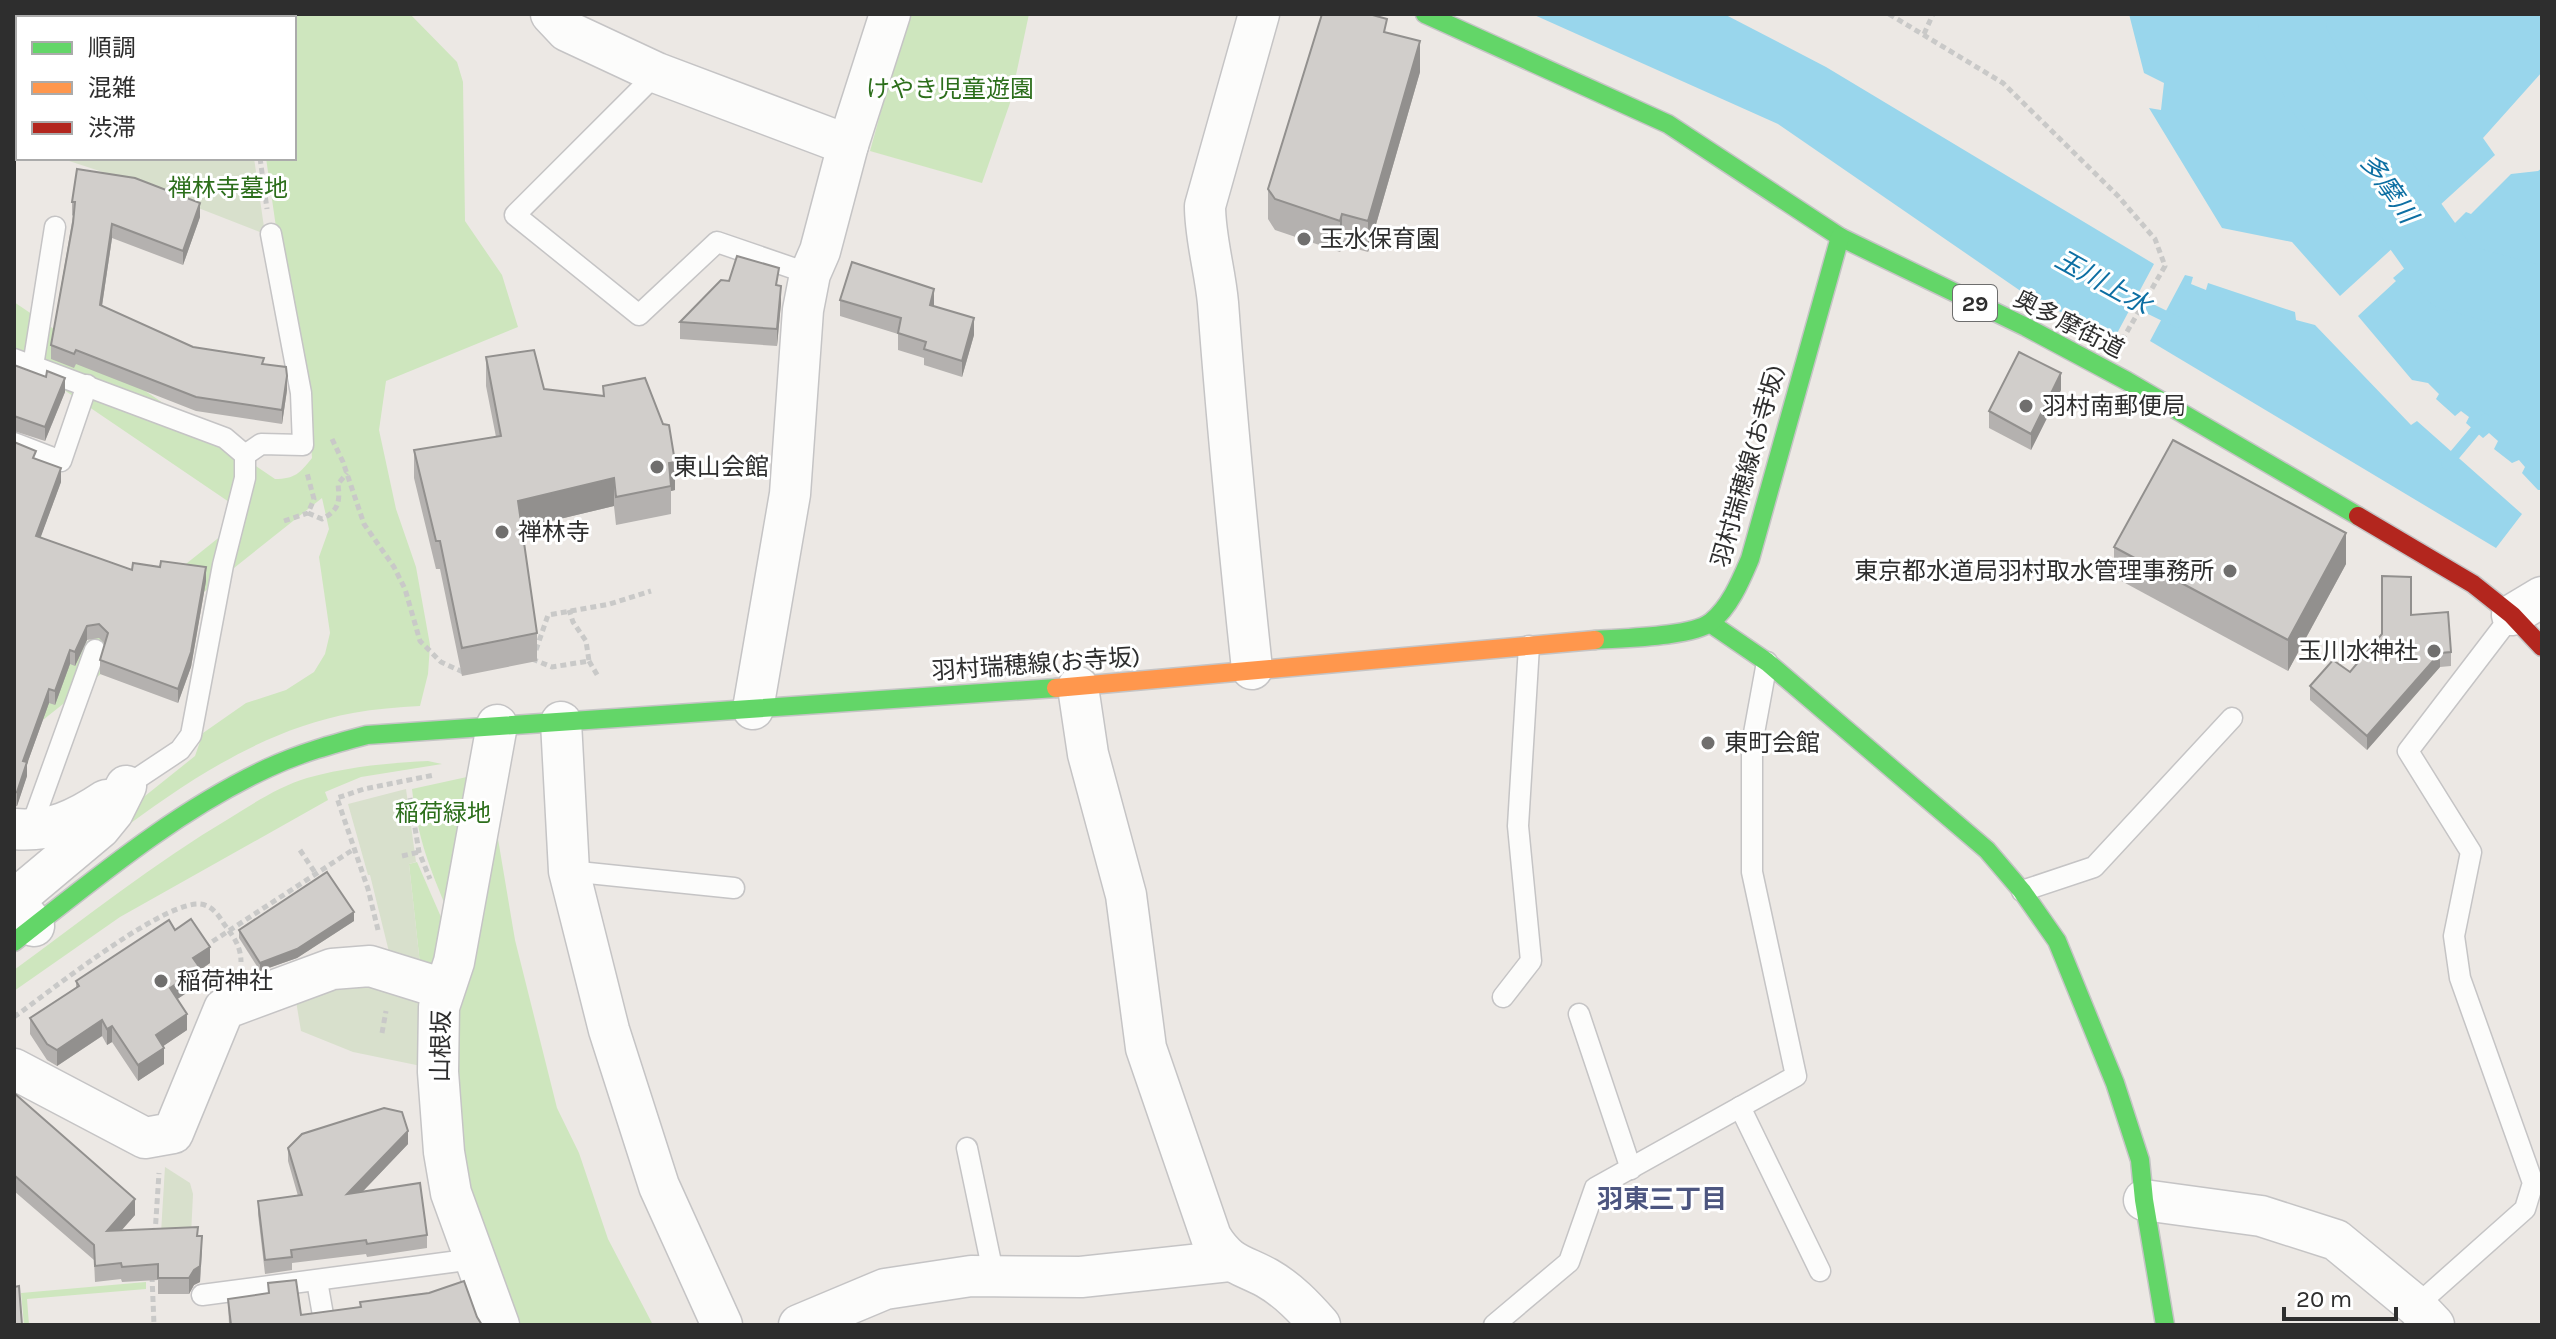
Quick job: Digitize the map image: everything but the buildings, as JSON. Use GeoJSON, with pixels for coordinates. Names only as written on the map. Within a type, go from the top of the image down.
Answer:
{"type":"FeatureCollection","features":[{"type":"Feature","properties":{"kind":"main road","name":"奥多摩街道"},"geometry":{"type":"LineString","coordinates":[[1425,14],[1668,124],[1840,237],[2026,327],[2127,381],[2473,584],[2527,606],[2542,647]]}},
{"type":"Feature","properties":{"kind":"main road","name":"羽村瑞穂線(お寺坂)"},"geometry":{"type":"LineString","coordinates":[[24,934],[198,805],[251,774],[330,742],[367,735],[494,744],[561,722],[1078,687],[1678,633],[1710,623],[1737,589],[1750,559],[1840,237]]}},
{"type":"Feature","properties":{"kind":"main road"},"geometry":{"type":"LineString","coordinates":[[1710,623],[1767,662],[1987,850],[2022,891],[2057,941],[2115,1083],[2140,1160],[2165,1325]]}},
{"type":"Feature","properties":{"kind":"street"},"geometry":{"type":"LineString","coordinates":[[551,14],[567,31],[657,73],[848,145]]}},
{"type":"Feature","properties":{"kind":"street"},"geometry":{"type":"LineString","coordinates":[[753,709],[790,494],[803,310],[810,274],[820,251],[848,145],[890,14]]}},
{"type":"Feature","properties":{"kind":"street"},"geometry":{"type":"LineString","coordinates":[[1252,669],[1231,473],[1216,285],[1205,206],[1259,14]]}},
{"type":"Feature","properties":{"kind":"street"},"geometry":{"type":"LineString","coordinates":[[1078,687],[1088,754],[1126,895],[1142,1027],[1151,1068],[1211,1237],[1229,1261],[1287,1291],[1320,1325]]}},
{"type":"Feature","properties":{"kind":"street"},"geometry":{"type":"LineString","coordinates":[[561,722],[569,871],[609,1030],[659,1186],[722,1325]]}},
{"type":"Feature","properties":{"kind":"street","name":"山根坂"},"geometry":{"type":"LineString","coordinates":[[494,744],[454,962],[439,1007],[438,1072],[444,1152],[451,1193],[499,1325]]}},
{"type":"Feature","properties":{"kind":"street"},"geometry":{"type":"LineString","coordinates":[[22,829],[53,828],[79,818],[126,786]]}},
{"type":"Feature","properties":{"kind":"street"},"geometry":{"type":"LineString","coordinates":[[24,934],[20,895],[100,828],[113,812],[126,786]]}},
{"type":"Feature","properties":{"kind":"street"},"geometry":{"type":"LineString","coordinates":[[14,1069],[145,1138],[158,1136],[173,1133],[224,1009],[332,969],[370,966],[444,989]]}},
{"type":"Feature","properties":{"kind":"street"},"geometry":{"type":"LineString","coordinates":[[2144,1200],[2261,1216],[2336,1240],[2425,1316]]}},
{"type":"Feature","properties":{"kind":"street"},"geometry":{"type":"LineString","coordinates":[[799,1325],[885,1289],[971,1276],[1081,1277],[1229,1261]]}},
{"type":"Feature","properties":{"kind":"lane"},"geometry":{"type":"LineString","coordinates":[[657,73],[515,215],[639,315],[717,242],[810,274]]}},
{"type":"Feature","properties":{"kind":"lane"},"geometry":{"type":"LineString","coordinates":[[55,227],[24,362],[225,438],[245,455],[245,478],[223,565],[191,735],[180,750],[126,786]]}},
{"type":"Feature","properties":{"kind":"lane"},"geometry":{"type":"LineString","coordinates":[[245,455],[261,444],[303,445],[301,393],[271,234]]}},
{"type":"Feature","properties":{"kind":"lane"},"geometry":{"type":"LineString","coordinates":[[14,443],[61,461],[87,385]]}},
{"type":"Feature","properties":{"kind":"lane"},"geometry":{"type":"LineString","coordinates":[[2425,1316],[2525,1209],[2533,1183],[2460,978],[2454,936],[2471,852],[2408,751],[2527,606]]}},
{"type":"Feature","properties":{"kind":"lane"},"geometry":{"type":"LineString","coordinates":[[1503,997],[1531,961],[1518,826],[1529,646]]}},
{"type":"Feature","properties":{"kind":"lane"},"geometry":{"type":"LineString","coordinates":[[22,829],[95,650]]}},
{"type":"Feature","properties":{"kind":"lane"},"geometry":{"type":"LineString","coordinates":[[1494,1325],[1569,1262],[1595,1188],[1796,1076],[1752,872],[1752,744],[1767,662]]}},
{"type":"Feature","properties":{"kind":"lane"},"geometry":{"type":"LineString","coordinates":[[2022,891],[2094,867],[2232,718]]}},
{"type":"Feature","properties":{"kind":"lane"},"geometry":{"type":"LineString","coordinates":[[569,871],[734,888]]}},
{"type":"Feature","properties":{"kind":"lane"},"geometry":{"type":"LineString","coordinates":[[1579,1014],[1631,1169]]}},
{"type":"Feature","properties":{"kind":"lane"},"geometry":{"type":"LineString","coordinates":[[1740,1107],[1820,1271]]}},
{"type":"Feature","properties":{"kind":"lane"},"geometry":{"type":"LineString","coordinates":[[967,1148],[994,1277]]}},
{"type":"Feature","properties":{"kind":"lane"},"geometry":{"type":"LineString","coordinates":[[202,1295],[474,1259]]}},
{"type":"Feature","properties":{"kind":"lane"},"geometry":{"type":"LineString","coordinates":[[317,1281],[323,1315]]}},
{"type":"Feature","properties":{"kind":"path"},"geometry":{"type":"LineString","coordinates":[[1889,14],[2003,83],[2155,239],[2165,266],[2119,346]]}},
{"type":"Feature","properties":{"kind":"path"},"geometry":{"type":"LineString","coordinates":[[1924,34],[1933,14]]}},
{"type":"Feature","properties":{"kind":"path"},"geometry":{"type":"LineString","coordinates":[[260,160],[271,234]]}},
{"type":"Feature","properties":{"kind":"path"},"geometry":{"type":"LineString","coordinates":[[331,436],[364,524],[394,567],[405,589],[420,641],[441,662],[463,673],[477,670]]}},
{"type":"Feature","properties":{"kind":"path"},"geometry":{"type":"LineString","coordinates":[[303,445],[314,499],[308,513]]}},
{"type":"Feature","properties":{"kind":"path"},"geometry":{"type":"LineString","coordinates":[[284,521],[308,513],[322,519],[333,513],[340,502],[338,484],[347,473]]}},
{"type":"Feature","properties":{"kind":"path"},"geometry":{"type":"LineString","coordinates":[[532,659],[548,615],[610,604],[651,591]]}},
{"type":"Feature","properties":{"kind":"path"},"geometry":{"type":"LineString","coordinates":[[569,610],[586,641],[589,661],[599,679]]}},
{"type":"Feature","properties":{"kind":"path"},"geometry":{"type":"LineString","coordinates":[[518,662],[532,659],[552,667],[589,661]]}},
{"type":"Feature","properties":{"kind":"path"},"geometry":{"type":"LineString","coordinates":[[379,934],[368,889],[337,798],[405,780]]}},
{"type":"Feature","properties":{"kind":"path"},"geometry":{"type":"LineString","coordinates":[[410,798],[421,860]]}},
{"type":"Feature","properties":{"kind":"path"},"geometry":{"type":"LineString","coordinates":[[201,949],[354,849]]}},
{"type":"Feature","properties":{"kind":"path"},"geometry":{"type":"LineString","coordinates":[[300,850],[316,874]]}},
{"type":"Feature","properties":{"kind":"path"},"geometry":{"type":"LineString","coordinates":[[402,856],[419,852]]}},
{"type":"Feature","properties":{"kind":"path"},"geometry":{"type":"LineString","coordinates":[[14,1017],[134,933],[165,915],[198,904],[216,910],[229,930]]}},
{"type":"Feature","properties":{"kind":"path"},"geometry":{"type":"LineString","coordinates":[[382,1033],[387,1010]]}},
{"type":"Feature","properties":{"kind":"path"},"geometry":{"type":"LineString","coordinates":[[154,1239],[158,1136]]}},
{"type":"Feature","properties":{"kind":"path"},"geometry":{"type":"LineString","coordinates":[[152,1268],[154,1325]]}},
{"type":"Feature","properties":{"kind":"green space"},"geometry":{"type":"Polygon","coordinates":[[[14,14],[235,14],[16,16],[14,142],[14,14]]]}},
{"type":"Feature","properties":{"kind":"green space"},"geometry":{"type":"Polygon","coordinates":[[[410,14],[457,62],[463,82],[465,221],[502,275],[518,327],[386,381],[379,430],[396,509],[416,567],[430,645],[428,674],[420,706],[353,713],[288,731],[198,777],[115,835],[135,804],[195,756],[203,733],[246,703],[286,690],[314,672],[325,654],[330,633],[319,557],[329,529],[322,498],[14,743],[16,699],[104,628],[14,518],[129,596],[146,596],[237,523],[235,506],[14,356],[14,302],[275,479],[292,476],[308,463],[312,458],[307,391],[266,160],[296,160],[296,16],[248,16],[410,14]]]}},
{"type":"Feature","properties":{"kind":"green space","name":"けやき児童遊園"},"geometry":{"type":"Polygon","coordinates":[[[912,14],[1029,14],[1010,103],[982,183],[870,151],[902,35],[912,14]]]}},
{"type":"Feature","properties":{"kind":"green space","name":"禅林寺墓地"},"geometry":{"type":"Polygon","coordinates":[[[66,160],[254,160],[265,234],[66,160]]]}},
{"type":"Feature","properties":{"kind":"green space"},"geometry":{"type":"Polygon","coordinates":[[[428,761],[442,764],[361,777],[325,792],[328,800],[120,917],[14,991],[14,970],[147,872],[267,795],[297,781],[337,771],[428,761]]]}},
{"type":"Feature","properties":{"kind":"green space","name":"稲荷緑地"},"geometry":{"type":"Polygon","coordinates":[[[476,775],[449,914],[425,853],[412,789],[476,775]]]}},
{"type":"Feature","properties":{"kind":"green space"},"geometry":{"type":"Polygon","coordinates":[[[406,789],[416,862],[409,864],[420,964],[390,956],[348,804],[406,789]]]}},
{"type":"Feature","properties":{"kind":"green space"},"geometry":{"type":"Polygon","coordinates":[[[497,833],[515,940],[557,1108],[579,1153],[608,1239],[653,1325],[510,1325],[460,1182],[446,1070],[497,833]]]}},
{"type":"Feature","properties":{"kind":"green space","name":"稲荷緑地"},"geometry":{"type":"Polygon","coordinates":[[[417,862],[441,917],[441,965],[420,964],[409,864],[417,862]]]}},
{"type":"Feature","properties":{"kind":"green space"},"geometry":{"type":"Polygon","coordinates":[[[369,982],[420,998],[426,1067],[353,1052],[301,1031],[295,995],[369,982]]]}},
{"type":"Feature","properties":{"kind":"green space"},"geometry":{"type":"Polygon","coordinates":[[[165,1167],[190,1183],[193,1194],[191,1235],[161,1233],[165,1167]]]}},
{"type":"Feature","properties":{"kind":"green space"},"geometry":{"type":"Polygon","coordinates":[[[146,1282],[146,1289],[27,1299],[29,1325],[24,1325],[21,1293],[146,1282]]]}},
{"type":"Feature","properties":{"kind":"water"},"geometry":{"type":"Polygon","coordinates":[[[1532,14],[1724,14],[1826,67],[2154,264],[2114,339],[2025,294],[1778,124],[1532,14]]]}},
{"type":"Feature","properties":{"kind":"water"},"geometry":{"type":"Polygon","coordinates":[[[2129,14],[2542,14],[2542,72],[2483,138],[2495,155],[2340,296],[2292,242],[2222,228],[2149,108],[2161,110],[2164,83],[2144,73],[2129,14]]]}},
{"type":"Feature","properties":{"kind":"water"},"geometry":{"type":"Polygon","coordinates":[[[2542,168],[2542,490],[2538,490],[2522,473],[2525,467],[2519,460],[2512,463],[2494,449],[2498,441],[2489,433],[2483,438],[2466,423],[2469,417],[2461,411],[2455,416],[2436,399],[2439,394],[2428,383],[2412,380],[2358,316],[2396,281],[2393,278],[2413,261],[2416,264],[2451,233],[2449,229],[2466,212],[2471,214],[2511,174],[2542,168]]]}},
{"type":"Feature","properties":{"kind":"water"},"geometry":{"type":"Polygon","coordinates":[[[2185,275],[2193,277],[2191,284],[2206,290],[2208,283],[2295,312],[2296,320],[2315,325],[2411,425],[2417,421],[2522,514],[2496,548],[2150,341],[2185,275]]]}},
{"type":"Feature","properties":{"kind":"waterway","name":"多摩川"},"geometry":{"type":"LineString","coordinates":[[2291,14],[2294,39],[2321,93],[2451,276],[2542,301]]}},
{"type":"Feature","properties":{"kind":"waterway","name":"玉川上水"},"geometry":{"type":"LineString","coordinates":[[2124,296],[2177,322]]}},
{"type":"Feature","properties":{"kind":"waterway","name":"玉川上水"},"geometry":{"type":"LineString","coordinates":[[2447,464],[2485,419]]}},
{"type":"Feature","properties":{"kind":"traffic: fast"},"geometry":{"type":"LineString","coordinates":[[1425,14],[1668,124],[1840,237],[2026,327],[2127,381],[2358,516]]}},
{"type":"Feature","properties":{"kind":"traffic: fast"},"geometry":{"type":"LineString","coordinates":[[1595,640],[1689,631],[1711,622],[1729,601],[1750,559],[1840,237]]}},
{"type":"Feature","properties":{"kind":"traffic: fast"},"geometry":{"type":"LineString","coordinates":[[1710,623],[1767,662],[1987,850],[2022,891],[2057,941],[2115,1083],[2140,1160],[2165,1325]]}},
{"type":"Feature","properties":{"kind":"traffic: fast"},"geometry":{"type":"LineString","coordinates":[[14,942],[136,848],[200,805],[280,763],[367,735],[1056,688]]}},
{"type":"Feature","properties":{"kind":"traffic: slow"},"geometry":{"type":"LineString","coordinates":[[1056,688],[1595,640]]}},
{"type":"Feature","properties":{"kind":"traffic: jam"},"geometry":{"type":"LineString","coordinates":[[2358,516],[2473,584],[2512,615],[2542,647]]}},
{"type":"Feature","properties":{"kind":"place","name":"玉水保育園"},"geometry":{"type":"Point","coordinates":[1304,239]}},
{"type":"Feature","properties":{"kind":"place","name":"羽村南郵便局"},"geometry":{"type":"Point","coordinates":[2026,406]}},
{"type":"Feature","properties":{"kind":"place","name":"東山会館"},"geometry":{"type":"Point","coordinates":[657,467]}},
{"type":"Feature","properties":{"kind":"place","name":"禅林寺"},"geometry":{"type":"Point","coordinates":[502,532]}},
{"type":"Feature","properties":{"kind":"place","name":"東京都水道局羽村取水管理事務所"},"geometry":{"type":"Point","coordinates":[2230,571]}},
{"type":"Feature","properties":{"kind":"place","name":"玉川水神社"},"geometry":{"type":"Point","coordinates":[2434,651]}},
{"type":"Feature","properties":{"kind":"place","name":"東町会館"},"geometry":{"type":"Point","coordinates":[1708,743]}},
{"type":"Feature","properties":{"kind":"place","name":"稲荷神社"},"geometry":{"type":"Point","coordinates":[161,981]}},
{"type":"Feature","properties":{"kind":"district","name":"羽東三丁目"},"geometry":{"type":"Point","coordinates":[1662,1199]}}]}
